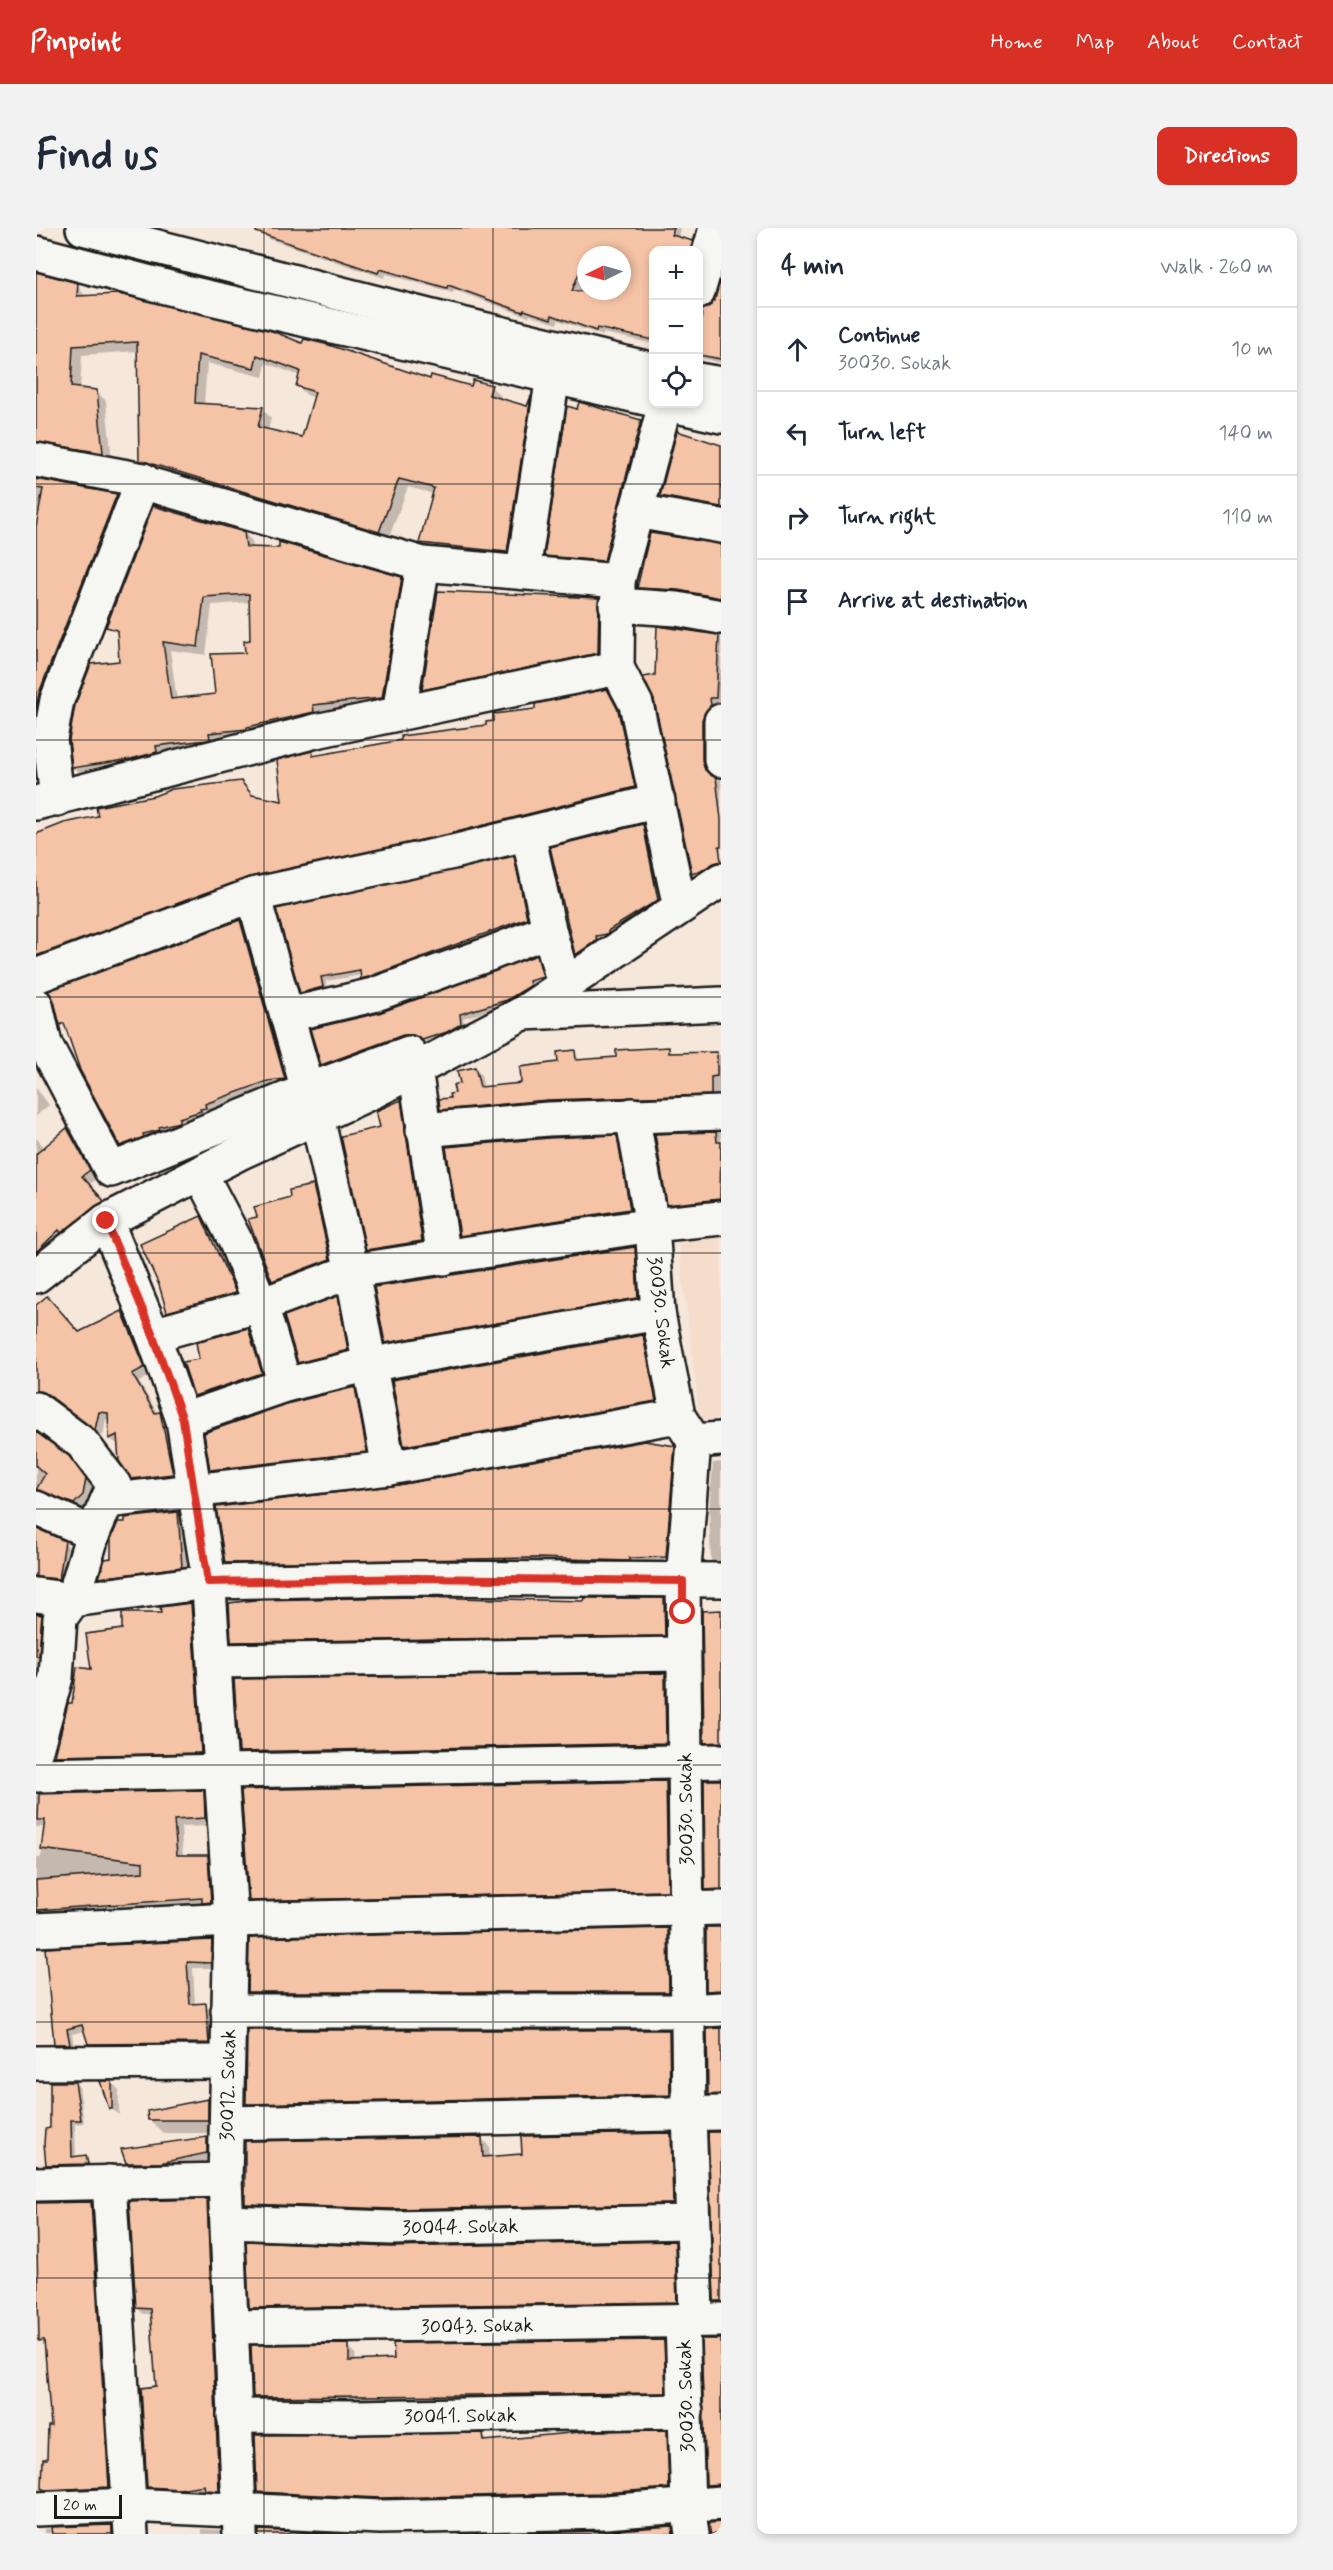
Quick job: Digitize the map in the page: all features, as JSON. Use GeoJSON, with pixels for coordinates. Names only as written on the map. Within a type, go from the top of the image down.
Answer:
{"type":"FeatureCollection","features":[{"type":"Feature","properties":{"kind":"street"},"geometry":{"type":"LineString","coordinates":[[82,228],[432,317],[649,369]]}},
{"type":"Feature","properties":{"kind":"street"},"geometry":{"type":"LineString","coordinates":[[703,277],[716,228]]}},
{"type":"Feature","properties":{"kind":"street"},"geometry":{"type":"LineString","coordinates":[[36,253],[185,292],[649,399]]}},
{"type":"Feature","properties":{"kind":"street"},"geometry":{"type":"LineString","coordinates":[[523,571],[553,376]]}},
{"type":"Feature","properties":{"kind":"street"},"geometry":{"type":"LineString","coordinates":[[703,381],[721,384]]}},
{"type":"Feature","properties":{"kind":"street"},"geometry":{"type":"LineString","coordinates":[[666,408],[636,511],[617,593],[617,668],[636,704],[681,907]]}},
{"type":"Feature","properties":{"kind":"street"},"geometry":{"type":"LineString","coordinates":[[685,408],[721,416]]}},
{"type":"Feature","properties":{"kind":"street"},"geometry":{"type":"LineString","coordinates":[[36,460],[143,480],[148,484],[423,564],[523,571],[677,609],[721,617]]}},
{"type":"Feature","properties":{"kind":"street"},"geometry":{"type":"LineString","coordinates":[[143,480],[57,700],[44,720],[50,739],[46,801],[316,731],[617,668]]}},
{"type":"Feature","properties":{"kind":"street"},"geometry":{"type":"LineString","coordinates":[[636,511],[721,526]]}},
{"type":"Feature","properties":{"kind":"street"},"geometry":{"type":"LineString","coordinates":[[399,713],[423,564]]}},
{"type":"Feature","properties":{"kind":"street"},"geometry":{"type":"LineString","coordinates":[[721,721],[721,760]]}},
{"type":"Feature","properties":{"kind":"street"},"geometry":{"type":"LineString","coordinates":[[36,976],[253,895],[528,834],[658,801]]}},
{"type":"Feature","properties":{"kind":"street"},"geometry":{"type":"LineString","coordinates":[[528,834],[549,930],[564,984]]}},
{"type":"Feature","properties":{"kind":"street"},"geometry":{"type":"LineString","coordinates":[[36,1005],[41,1047],[111,1170],[416,1069],[523,1013],[721,880]]}},
{"type":"Feature","properties":{"kind":"street"},"geometry":{"type":"LineString","coordinates":[[253,895],[313,1104],[352,1271],[389,1468]]}},
{"type":"Feature","properties":{"kind":"street"},"geometry":{"type":"LineString","coordinates":[[288,1015],[373,995],[549,930]]}},
{"type":"Feature","properties":{"kind":"street"},"geometry":{"type":"LineString","coordinates":[[523,1013],[721,1005]]}},
{"type":"Feature","properties":{"kind":"street"},"geometry":{"type":"LineString","coordinates":[[36,1276],[106,1221],[200,1173],[313,1104],[431,1045],[472,1040]]}},
{"type":"Feature","properties":{"kind":"street"},"geometry":{"type":"LineString","coordinates":[[416,1069],[423,1130],[444,1258]]}},
{"type":"Feature","properties":{"kind":"street"},"geometry":{"type":"LineString","coordinates":[[423,1130],[548,1119],[721,1113]]}},
{"type":"Feature","properties":{"kind":"street","name":"30030. Sokak"},"geometry":{"type":"LineString","coordinates":[[632,1115],[652,1225],[658,1313],[697,1432],[683,1581],[687,2011],[696,2312],[682,2322],[690,2520]]}},
{"type":"Feature","properties":{"kind":"street"},"geometry":{"type":"LineString","coordinates":[[200,1173],[235,1240],[261,1305],[285,1385]]}},
{"type":"Feature","properties":{"kind":"street"},"geometry":{"type":"LineString","coordinates":[[153,1335],[261,1305],[352,1271],[652,1225],[721,1218]]}},
{"type":"Feature","properties":{"kind":"street","name":"30012. Sokak"},"geometry":{"type":"LineString","coordinates":[[106,1221],[153,1335],[183,1420],[208,1582],[215,1661],[219,1773],[231,1920],[225,2180],[239,2522]]}},
{"type":"Feature","properties":{"kind":"street"},"geometry":{"type":"LineString","coordinates":[[183,1420],[285,1385],[371,1365],[658,1313]]}},
{"type":"Feature","properties":{"kind":"street"},"geometry":{"type":"LineString","coordinates":[[36,1408],[82,1443],[114,1485],[93,1533],[73,1600],[60,1618],[46,1678],[36,1750]]}},
{"type":"Feature","properties":{"kind":"street"},"geometry":{"type":"LineString","coordinates":[[107,1501],[697,1432]]}},
{"type":"Feature","properties":{"kind":"street"},"geometry":{"type":"LineString","coordinates":[[36,1508],[93,1533]]}},
{"type":"Feature","properties":{"kind":"street"},"geometry":{"type":"LineString","coordinates":[[36,1595],[73,1600],[208,1582],[415,1578],[721,1580]]}},
{"type":"Feature","properties":{"kind":"street"},"geometry":{"type":"LineString","coordinates":[[215,1661],[683,1654]]}},
{"type":"Feature","properties":{"kind":"street"},"geometry":{"type":"LineString","coordinates":[[36,1775],[721,1761]]}},
{"type":"Feature","properties":{"kind":"street"},"geometry":{"type":"LineString","coordinates":[[36,1930],[231,1920],[721,1908]]}},
{"type":"Feature","properties":{"kind":"street"},"geometry":{"type":"LineString","coordinates":[[228,2011],[687,2011],[721,2009]]}},
{"type":"Feature","properties":{"kind":"street"},"geometry":{"type":"LineString","coordinates":[[36,2063],[227,2062]]}},
{"type":"Feature","properties":{"kind":"street"},"geometry":{"type":"LineString","coordinates":[[227,2123],[721,2114]]}},
{"type":"Feature","properties":{"kind":"street"},"geometry":{"type":"LineString","coordinates":[[36,2184],[225,2180]]}},
{"type":"Feature","properties":{"kind":"street"},"geometry":{"type":"LineString","coordinates":[[108,2182],[130,2520]]}},
{"type":"Feature","properties":{"kind":"street","name":"30044. Sokak"},"geometry":{"type":"LineString","coordinates":[[228,2223],[391,2228],[692,2222]]}},
{"type":"Feature","properties":{"kind":"street","name":"30043. Sokak"},"geometry":{"type":"LineString","coordinates":[[232,2327],[721,2320]]}},
{"type":"Feature","properties":{"kind":"street","name":"30041. Sokak"},"geometry":{"type":"LineString","coordinates":[[234,2416],[356,2417],[686,2410]]}},
{"type":"Feature","properties":{"kind":"street"},"geometry":{"type":"LineString","coordinates":[[36,2509],[130,2520],[381,2525],[605,2512],[690,2520],[721,2503]]}},
{"type":"Feature","properties":{"kind":"shaded area"},"geometry":{"type":"Polygon","coordinates":[[[678,1237],[721,1237],[721,1418],[700,1420],[678,1237]]]}},
{"type":"Feature","properties":{"kind":"building"},"geometry":{"type":"Polygon","coordinates":[[[257,228],[674,228],[672,235],[693,241],[691,246],[649,246],[649,339],[597,328],[596,331],[552,315],[551,319],[524,310],[523,312],[448,285],[447,288],[380,269],[378,273],[256,232],[257,228]]]}},
{"type":"Feature","properties":{"kind":"building"},"geometry":{"type":"Polygon","coordinates":[[[36,272],[78,283],[77,296],[119,294],[272,331],[302,343],[304,339],[329,345],[430,379],[431,375],[471,386],[473,380],[492,385],[489,395],[527,406],[531,396],[507,552],[419,543],[434,488],[399,479],[379,532],[139,460],[137,342],[73,346],[71,387],[97,390],[103,453],[36,442],[36,272]],[[198,355],[195,403],[263,407],[258,427],[302,437],[315,392],[296,386],[300,371],[257,355],[254,368],[198,355]]]}},
{"type":"Feature","properties":{"kind":"building"},"geometry":{"type":"Polygon","coordinates":[[[721,279],[721,359],[703,356],[703,309],[711,305],[721,279]]]}},
{"type":"Feature","properties":{"kind":"building"},"geometry":{"type":"Polygon","coordinates":[[[579,402],[641,420],[604,561],[544,556],[567,406],[577,409],[579,402]]]}},
{"type":"Feature","properties":{"kind":"building"},"geometry":{"type":"Polygon","coordinates":[[[677,431],[721,445],[721,507],[660,496],[677,431]]]}},
{"type":"Feature","properties":{"kind":"building"},"geometry":{"type":"Polygon","coordinates":[[[36,479],[117,494],[39,693],[36,711],[36,527],[43,489],[36,488],[36,479]]]}},
{"type":"Feature","properties":{"kind":"building"},"geometry":{"type":"Polygon","coordinates":[[[153,506],[244,532],[246,547],[279,548],[279,542],[402,577],[382,698],[313,705],[314,712],[247,727],[247,729],[209,733],[210,739],[207,740],[156,746],[157,752],[131,759],[72,768],[69,740],[75,705],[91,664],[119,661],[117,630],[106,627],[153,506]],[[249,594],[204,597],[198,647],[163,642],[171,699],[215,694],[211,654],[245,653],[244,641],[250,640],[249,594]]]}},
{"type":"Feature","properties":{"kind":"building"},"geometry":{"type":"Polygon","coordinates":[[[650,533],[721,544],[721,598],[678,590],[637,588],[650,533]]]}},
{"type":"Feature","properties":{"kind":"building"},"geometry":{"type":"Polygon","coordinates":[[[438,591],[599,598],[598,653],[422,690],[438,591]]]}},
{"type":"Feature","properties":{"kind":"building"},"geometry":{"type":"Polygon","coordinates":[[[657,626],[719,635],[716,698],[710,698],[711,705],[702,720],[702,760],[705,770],[716,777],[721,819],[721,846],[719,846],[721,861],[692,874],[654,700],[643,677],[655,675],[657,626]]]}},
{"type":"Feature","properties":{"kind":"building"},"geometry":{"type":"Polygon","coordinates":[[[607,689],[618,710],[635,787],[449,834],[249,877],[36,956],[36,834],[64,823],[98,816],[96,807],[154,796],[172,789],[241,781],[252,795],[282,801],[277,760],[312,751],[313,756],[401,740],[401,736],[486,725],[486,722],[493,721],[493,714],[535,709],[535,704],[607,689]]]}},
{"type":"Feature","properties":{"kind":"building"},"geometry":{"type":"Polygon","coordinates":[[[643,824],[658,900],[609,930],[607,934],[596,936],[597,940],[575,955],[550,847],[643,824]]]}},
{"type":"Feature","properties":{"kind":"building"},"geometry":{"type":"Polygon","coordinates":[[[514,856],[527,918],[368,977],[361,979],[360,970],[321,977],[323,987],[300,993],[276,909],[514,856]]]}},
{"type":"Feature","properties":{"kind":"building"},"geometry":{"type":"Polygon","coordinates":[[[240,920],[285,1079],[268,1081],[205,1104],[206,1108],[179,1118],[179,1122],[159,1127],[160,1130],[143,1134],[144,1137],[120,1146],[80,1070],[64,1023],[60,1025],[54,1001],[48,991],[240,920]]]}},
{"type":"Feature","properties":{"kind":"building"},"geometry":{"type":"Polygon","coordinates":[[[537,955],[543,977],[529,981],[530,986],[507,1000],[460,1014],[461,1024],[447,1032],[422,1040],[413,1035],[403,1035],[321,1065],[310,1029],[379,1013],[537,955]]]}},
{"type":"Feature","properties":{"kind":"building"},"geometry":{"type":"Polygon","coordinates":[[[669,1047],[669,1053],[717,1052],[717,1076],[711,1077],[711,1095],[547,1100],[440,1110],[439,1099],[450,1098],[449,1094],[455,1093],[453,1085],[460,1083],[457,1071],[475,1067],[480,1087],[521,1083],[520,1067],[558,1062],[557,1052],[575,1050],[576,1060],[616,1057],[616,1050],[669,1047]]]}},
{"type":"Feature","properties":{"kind":"building"},"geometry":{"type":"Polygon","coordinates":[[[401,1100],[422,1241],[366,1250],[341,1136],[380,1127],[376,1111],[401,1100]]]}},
{"type":"Feature","properties":{"kind":"building"},"geometry":{"type":"Polygon","coordinates":[[[67,1128],[90,1170],[82,1176],[104,1201],[61,1233],[59,1230],[36,1252],[36,1154],[67,1128]]]}},
{"type":"Feature","properties":{"kind":"building"},"geometry":{"type":"Polygon","coordinates":[[[716,1132],[717,1142],[721,1142],[720,1199],[667,1205],[655,1134],[716,1132]]]}},
{"type":"Feature","properties":{"kind":"building"},"geometry":{"type":"Polygon","coordinates":[[[617,1135],[630,1209],[460,1236],[446,1147],[617,1135]]]}},
{"type":"Feature","properties":{"kind":"building"},"geometry":{"type":"Polygon","coordinates":[[[313,1185],[330,1259],[272,1281],[248,1219],[257,1217],[254,1207],[290,1197],[289,1190],[313,1185]]]}},
{"type":"Feature","properties":{"kind":"building"},"geometry":{"type":"Polygon","coordinates":[[[201,1216],[236,1293],[167,1312],[159,1285],[140,1244],[201,1216]]]}},
{"type":"Feature","properties":{"kind":"building"},"geometry":{"type":"Polygon","coordinates":[[[635,1247],[638,1298],[385,1343],[374,1287],[635,1247]]]}},
{"type":"Feature","properties":{"kind":"building"},"geometry":{"type":"Polygon","coordinates":[[[47,1296],[79,1332],[122,1311],[145,1367],[132,1374],[155,1413],[160,1412],[173,1474],[131,1479],[119,1461],[117,1435],[109,1439],[108,1413],[99,1412],[95,1430],[47,1394],[36,1391],[36,1305],[47,1296]]]}},
{"type":"Feature","properties":{"kind":"building"},"geometry":{"type":"Polygon","coordinates":[[[338,1296],[348,1350],[298,1363],[284,1316],[338,1296]]]}},
{"type":"Feature","properties":{"kind":"building"},"geometry":{"type":"Polygon","coordinates":[[[248,1328],[262,1373],[194,1396],[183,1362],[199,1359],[196,1342],[248,1328]]]}},
{"type":"Feature","properties":{"kind":"building"},"geometry":{"type":"Polygon","coordinates":[[[643,1335],[656,1401],[404,1446],[392,1380],[643,1335]]]}},
{"type":"Feature","properties":{"kind":"building"},"geometry":{"type":"Polygon","coordinates":[[[355,1387],[367,1452],[210,1470],[204,1433],[290,1403],[355,1387]]]}},
{"type":"Feature","properties":{"kind":"building"},"geometry":{"type":"Polygon","coordinates":[[[36,1432],[69,1456],[86,1479],[83,1495],[74,1504],[36,1490],[45,1474],[36,1466],[36,1432]]]}},
{"type":"Feature","properties":{"kind":"building"},"geometry":{"type":"Polygon","coordinates":[[[645,1441],[675,1446],[666,1557],[629,1558],[629,1561],[537,1558],[225,1563],[216,1507],[392,1486],[645,1441]]]}},
{"type":"Feature","properties":{"kind":"building"},"geometry":{"type":"Polygon","coordinates":[[[178,1512],[182,1567],[99,1578],[105,1559],[111,1558],[111,1539],[118,1522],[125,1522],[125,1518],[178,1512]]]}},
{"type":"Feature","properties":{"kind":"building"},"geometry":{"type":"Polygon","coordinates":[[[36,1528],[65,1541],[59,1579],[36,1577],[36,1528]]]}},
{"type":"Feature","properties":{"kind":"building"},"geometry":{"type":"Polygon","coordinates":[[[415,1597],[584,1601],[585,1598],[664,1598],[665,1636],[231,1642],[229,1603],[255,1600],[415,1597]]]}},
{"type":"Feature","properties":{"kind":"building"},"geometry":{"type":"Polygon","coordinates":[[[191,1603],[201,1753],[55,1756],[68,1703],[72,1703],[77,1667],[91,1669],[86,1634],[122,1629],[122,1613],[161,1613],[160,1607],[191,1603]]]}},
{"type":"Feature","properties":{"kind":"building"},"geometry":{"type":"Polygon","coordinates":[[[721,1610],[721,1742],[704,1743],[702,1611],[721,1610]]]}},
{"type":"Feature","properties":{"kind":"building"},"geometry":{"type":"Polygon","coordinates":[[[36,1614],[42,1615],[39,1656],[36,1656],[36,1614]]]}},
{"type":"Feature","properties":{"kind":"building"},"geometry":{"type":"Polygon","coordinates":[[[665,1673],[666,1743],[239,1752],[234,1679],[665,1673]]]}},
{"type":"Feature","properties":{"kind":"building"},"geometry":{"type":"Polygon","coordinates":[[[704,1780],[721,1780],[721,1889],[705,1890],[704,1780]]]}},
{"type":"Feature","properties":{"kind":"building"},"geometry":{"type":"Polygon","coordinates":[[[666,1781],[668,1891],[249,1901],[241,1790],[666,1781]]]}},
{"type":"Feature","properties":{"kind":"building"},"geometry":{"type":"Polygon","coordinates":[[[204,1790],[205,1818],[174,1820],[177,1855],[208,1855],[211,1902],[202,1903],[202,1898],[37,1910],[36,1880],[143,1872],[143,1862],[41,1849],[45,1820],[38,1820],[39,1794],[204,1790]]]}},
{"type":"Feature","properties":{"kind":"building"},"geometry":{"type":"Polygon","coordinates":[[[706,1927],[721,1927],[721,1990],[706,1991],[706,1927]]]}},
{"type":"Feature","properties":{"kind":"building"},"geometry":{"type":"Polygon","coordinates":[[[668,1928],[669,1992],[248,1992],[249,1938],[668,1928]]]}},
{"type":"Feature","properties":{"kind":"building"},"geometry":{"type":"Polygon","coordinates":[[[212,1940],[211,1963],[187,1962],[190,2004],[206,2003],[209,2043],[88,2044],[82,2025],[67,2029],[70,2044],[54,2044],[45,1948],[212,1940]]]}},
{"type":"Feature","properties":{"kind":"building"},"geometry":{"type":"Polygon","coordinates":[[[721,2028],[721,2094],[708,2095],[707,2029],[721,2028]]]}},
{"type":"Feature","properties":{"kind":"building"},"geometry":{"type":"Polygon","coordinates":[[[247,2030],[669,2030],[670,2095],[246,2104],[247,2030]]]}},
{"type":"Feature","properties":{"kind":"building"},"geometry":{"type":"Polygon","coordinates":[[[100,2081],[112,2081],[112,2109],[109,2109],[100,2081]]]}},
{"type":"Feature","properties":{"kind":"building"},"geometry":{"type":"Polygon","coordinates":[[[50,2082],[75,2082],[81,2120],[71,2120],[72,2157],[86,2155],[88,2164],[46,2165],[44,2144],[45,2129],[50,2128],[50,2082]]]}},
{"type":"Feature","properties":{"kind":"building"},"geometry":{"type":"Polygon","coordinates":[[[208,2099],[208,2120],[148,2120],[147,2111],[208,2099]]]}},
{"type":"Feature","properties":{"kind":"building"},"geometry":{"type":"Polygon","coordinates":[[[708,2132],[721,2132],[721,2301],[714,2301],[708,2132]]]}},
{"type":"Feature","properties":{"kind":"building"},"geometry":{"type":"Polygon","coordinates":[[[671,2133],[673,2204],[391,2209],[245,2204],[245,2141],[482,2137],[483,2157],[522,2154],[521,2136],[671,2133]]]}},
{"type":"Feature","properties":{"kind":"building"},"geometry":{"type":"Polygon","coordinates":[[[207,2137],[207,2153],[160,2163],[126,2163],[121,2149],[207,2137]]]}},
{"type":"Feature","properties":{"kind":"building"},"geometry":{"type":"Polygon","coordinates":[[[207,2199],[219,2491],[205,2490],[204,2485],[179,2489],[147,2487],[141,2388],[156,2386],[150,2309],[136,2308],[129,2201],[207,2199]]]}},
{"type":"Feature","properties":{"kind":"building"},"geometry":{"type":"Polygon","coordinates":[[[91,2202],[109,2487],[46,2490],[42,2488],[43,2459],[47,2459],[48,2426],[51,2426],[44,2340],[39,2341],[36,2203],[91,2202]]]}},
{"type":"Feature","properties":{"kind":"building"},"geometry":{"type":"Polygon","coordinates":[[[246,2241],[391,2247],[675,2241],[677,2302],[249,2308],[246,2241]]]}},
{"type":"Feature","properties":{"kind":"building"},"geometry":{"type":"Polygon","coordinates":[[[701,2339],[721,2339],[721,2484],[706,2485],[701,2339]]]}},
{"type":"Feature","properties":{"kind":"building"},"geometry":{"type":"Polygon","coordinates":[[[664,2340],[666,2393],[253,2397],[251,2345],[349,2344],[349,2361],[394,2359],[393,2343],[664,2340]]]}},
{"type":"Feature","properties":{"kind":"building"},"geometry":{"type":"Polygon","coordinates":[[[667,2430],[669,2488],[604,2493],[380,2498],[257,2492],[255,2435],[483,2433],[484,2441],[591,2431],[667,2430]]]}},
{"type":"Feature","properties":{"kind":"building"},"geometry":{"type":"Polygon","coordinates":[[[721,2522],[721,2534],[710,2534],[709,2523],[721,2522]]]}},
{"type":"Feature","properties":{"kind":"building"},"geometry":{"type":"Polygon","coordinates":[[[112,2525],[112,2534],[52,2534],[51,2527],[112,2525]]]}},
{"type":"Feature","properties":{"kind":"building"},"geometry":{"type":"Polygon","coordinates":[[[672,2526],[673,2534],[459,2534],[605,2531],[672,2526]]]}},
{"type":"Feature","properties":{"kind":"building"},"geometry":{"type":"Polygon","coordinates":[[[259,2530],[343,2534],[259,2534],[259,2530]]]}},
{"type":"Feature","properties":{"kind":"route"},"geometry":{"type":"LineString","coordinates":[[106,1221],[153,1335],[183,1420],[208,1582],[415,1578],[683,1581],[683,1612]]}}]}
